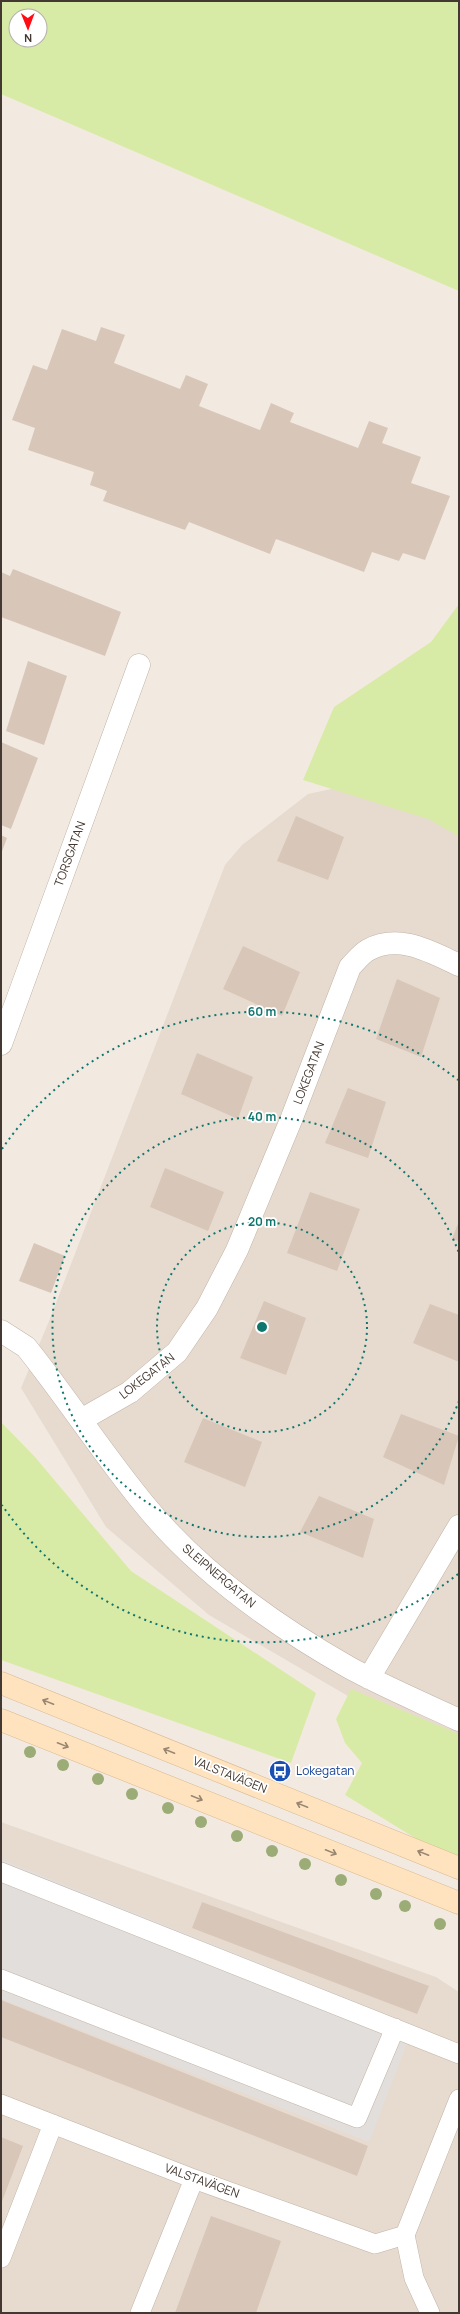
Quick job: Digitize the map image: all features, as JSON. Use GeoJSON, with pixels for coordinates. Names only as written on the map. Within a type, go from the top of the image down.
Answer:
{"type":"FeatureCollection","features":[{"type":"Feature","properties":{"kind":"street","name":"TORSGATAN"},"geometry":{"type":"LineString","coordinates":[[2,1041],[139,665]]}},
{"type":"Feature","properties":{"kind":"street","name":"LOKEGATAN"},"geometry":{"type":"LineString","coordinates":[[81,1420],[130,1392],[177,1352],[208,1308],[237,1250],[291,1120],[350,967],[367,951],[380,944],[399,942],[426,950],[459,965]]}},
{"type":"Feature","properties":{"kind":"street","name":"SLEIPNERGATAN"},"geometry":{"type":"LineString","coordinates":[[1,1331],[26,1346],[144,1504],[192,1555],[246,1601],[304,1640],[370,1678],[459,1720]]}},
{"type":"Feature","properties":{"kind":"street"},"geometry":{"type":"LineString","coordinates":[[370,1678],[459,1526]]}},
{"type":"Feature","properties":{"kind":"street","name":"VALSTAVÄGEN"},"geometry":{"type":"LineString","coordinates":[[1,1683],[459,1868]]}},
{"type":"Feature","properties":{"kind":"street"},"geometry":{"type":"LineString","coordinates":[[1,1720],[459,1903]]}},
{"type":"Feature","properties":{"kind":"lane"},"geometry":{"type":"LineString","coordinates":[[1,1872],[459,2054]]}},
{"type":"Feature","properties":{"kind":"lane"},"geometry":{"type":"LineString","coordinates":[[1,1980],[357,2118],[395,2028]]}},
{"type":"Feature","properties":{"kind":"lane"},"geometry":{"type":"LineString","coordinates":[[430,2313],[414,2278],[405,2234],[458,2103]]}},
{"type":"Feature","properties":{"kind":"lane","name":"VALSTAVÄGEN"},"geometry":{"type":"LineString","coordinates":[[1,2104],[194,2179],[375,2244],[405,2234]]}},
{"type":"Feature","properties":{"kind":"lane"},"geometry":{"type":"LineString","coordinates":[[1,2258],[53,2124]]}},
{"type":"Feature","properties":{"kind":"lane"},"geometry":{"type":"LineString","coordinates":[[140,2313],[194,2179]]}},
{"type":"Feature","properties":{"kind":"shaded area"},"geometry":{"type":"Polygon","coordinates":[[[386,777],[459,798],[459,1752],[413,1734],[209,1615],[106,1527],[21,1388],[49,1321],[225,865],[242,845],[308,794],[386,777]]]}},
{"type":"Feature","properties":{"kind":"shaded area"},"geometry":{"type":"Polygon","coordinates":[[[1,1822],[436,1977],[459,1992],[459,2313],[1,2313],[1,1822]]]}},
{"type":"Feature","properties":{"kind":"shaded area"},"geometry":{"type":"Polygon","coordinates":[[[1,1859],[414,2025],[369,2142],[1,1999],[1,1859]]]}},
{"type":"Feature","properties":{"kind":"green space"},"geometry":{"type":"Polygon","coordinates":[[[1,1],[459,1],[459,291],[1,94],[1,1]]]}},
{"type":"Feature","properties":{"kind":"green space"},"geometry":{"type":"Polygon","coordinates":[[[459,604],[459,836],[428,819],[303,780],[334,707],[431,642],[459,604]]]}},
{"type":"Feature","properties":{"kind":"green space"},"geometry":{"type":"Polygon","coordinates":[[[1,1422],[35,1457],[131,1571],[316,1693],[291,1763],[1,1660],[1,1422]]]}},
{"type":"Feature","properties":{"kind":"green space"},"geometry":{"type":"Polygon","coordinates":[[[351,1689],[459,1734],[459,1858],[433,1849],[345,1795],[362,1763],[345,1743],[336,1719],[351,1689]]]}},
{"type":"Feature","properties":{"kind":"building"},"geometry":{"type":"Polygon","coordinates":[[[101,327],[125,335],[114,363],[180,389],[186,375],[208,384],[199,406],[260,430],[271,403],[294,413],[290,422],[358,448],[369,421],[388,428],[382,443],[421,457],[411,483],[450,496],[425,560],[403,553],[399,561],[372,552],[364,572],[276,539],[270,554],[189,522],[185,530],[103,501],[107,491],[90,485],[94,472],[28,450],[35,428],[12,420],[33,365],[47,370],[62,329],[96,341],[101,327]]]}},
{"type":"Feature","properties":{"kind":"building"},"geometry":{"type":"Polygon","coordinates":[[[13,569],[121,612],[105,656],[1,617],[1,572],[10,576],[13,569]]]}},
{"type":"Feature","properties":{"kind":"building"},"geometry":{"type":"Polygon","coordinates":[[[28,661],[67,676],[44,745],[6,731],[28,661]]]}},
{"type":"Feature","properties":{"kind":"building"},"geometry":{"type":"Polygon","coordinates":[[[1,742],[38,758],[11,829],[1,825],[1,742]]]}},
{"type":"Feature","properties":{"kind":"building"},"geometry":{"type":"Polygon","coordinates":[[[296,816],[344,837],[328,880],[277,861],[296,816]]]}},
{"type":"Feature","properties":{"kind":"building"},"geometry":{"type":"Polygon","coordinates":[[[1,835],[7,838],[1,854],[1,835]]]}},
{"type":"Feature","properties":{"kind":"building"},"geometry":{"type":"Polygon","coordinates":[[[243,946],[300,972],[282,1016],[223,989],[243,946]]]}},
{"type":"Feature","properties":{"kind":"building"},"geometry":{"type":"Polygon","coordinates":[[[397,979],[440,998],[421,1057],[376,1039],[397,979]]]}},
{"type":"Feature","properties":{"kind":"building"},"geometry":{"type":"Polygon","coordinates":[[[197,1053],[253,1077],[238,1119],[181,1094],[197,1053]]]}},
{"type":"Feature","properties":{"kind":"building"},"geometry":{"type":"Polygon","coordinates":[[[348,1088],[386,1102],[368,1158],[325,1143],[348,1088]]]}},
{"type":"Feature","properties":{"kind":"building"},"geometry":{"type":"Polygon","coordinates":[[[165,1168],[224,1192],[208,1231],[150,1207],[165,1168]]]}},
{"type":"Feature","properties":{"kind":"building"},"geometry":{"type":"Polygon","coordinates":[[[310,1192],[360,1209],[337,1271],[287,1253],[310,1192]]]}},
{"type":"Feature","properties":{"kind":"building"},"geometry":{"type":"Polygon","coordinates":[[[459,1221],[459,1241],[452,1239],[459,1221]]]}},
{"type":"Feature","properties":{"kind":"building"},"geometry":{"type":"Polygon","coordinates":[[[34,1243],[65,1256],[51,1293],[19,1281],[34,1243]]]}},
{"type":"Feature","properties":{"kind":"building"},"geometry":{"type":"Polygon","coordinates":[[[264,1301],[306,1318],[286,1375],[240,1358],[264,1301]]]}},
{"type":"Feature","properties":{"kind":"building"},"geometry":{"type":"Polygon","coordinates":[[[430,1304],[459,1315],[459,1362],[413,1343],[430,1304]]]}},
{"type":"Feature","properties":{"kind":"building"},"geometry":{"type":"Polygon","coordinates":[[[401,1414],[459,1436],[444,1485],[383,1457],[401,1414]]]}},
{"type":"Feature","properties":{"kind":"building"},"geometry":{"type":"Polygon","coordinates":[[[203,1418],[262,1442],[245,1487],[184,1462],[203,1418]]]}},
{"type":"Feature","properties":{"kind":"building"},"geometry":{"type":"Polygon","coordinates":[[[319,1496],[374,1519],[363,1558],[300,1532],[319,1496]]]}},
{"type":"Feature","properties":{"kind":"building"},"geometry":{"type":"Polygon","coordinates":[[[202,1902],[429,1986],[417,2014],[192,1928],[202,1902]]]}},
{"type":"Feature","properties":{"kind":"building"},"geometry":{"type":"Polygon","coordinates":[[[1,2000],[368,2146],[357,2176],[1,2037],[1,2000]]]}},
{"type":"Feature","properties":{"kind":"building"},"geometry":{"type":"Polygon","coordinates":[[[1,2137],[23,2146],[1,2204],[1,2137]]]}},
{"type":"Feature","properties":{"kind":"building"},"geometry":{"type":"Polygon","coordinates":[[[211,2216],[281,2241],[256,2313],[175,2313],[211,2216]]]}},
{"type":"Feature","properties":{"kind":"place","name":"Lokegatan"},"geometry":{"type":"Point","coordinates":[280,1771]}}]}
